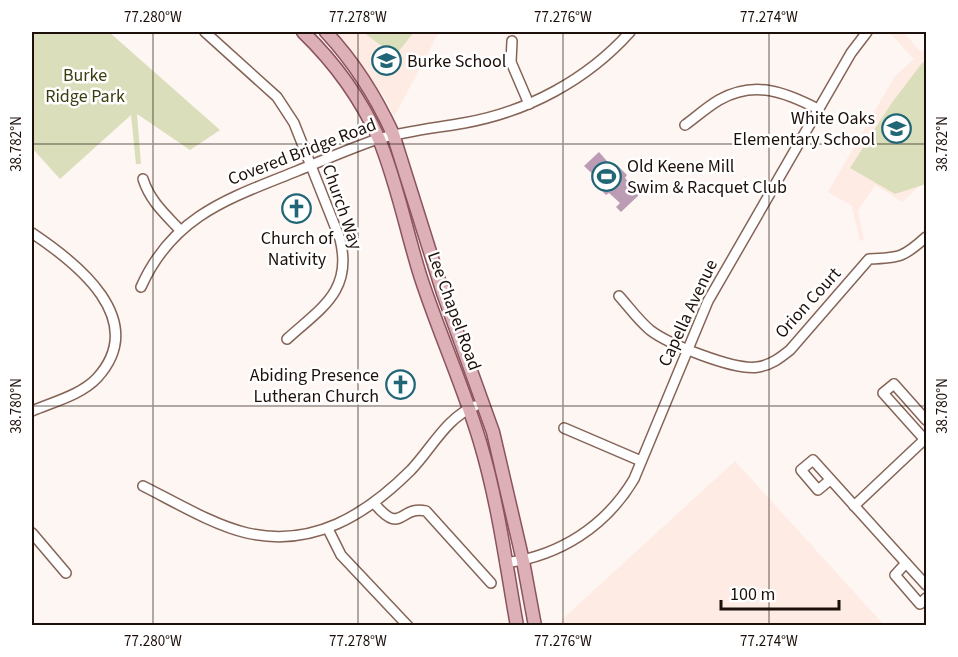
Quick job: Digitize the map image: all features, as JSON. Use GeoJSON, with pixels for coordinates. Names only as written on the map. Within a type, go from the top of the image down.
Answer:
{"type":"FeatureCollection","features":[{"type":"Feature","properties":{"kind":"main road","name":"Lee Chapel Road"},"geometry":{"type":"LineString","coordinates":[[303,32],[339,72],[361,105],[378,139],[421,275],[469,408],[491,485],[516,626]]}},
{"type":"Feature","properties":{"kind":"main road","name":"Lee Chapel Road"},"geometry":{"type":"LineString","coordinates":[[326,32],[360,75],[380,107],[393,134],[443,294],[484,402],[499,452],[535,626]]}},
{"type":"Feature","properties":{"kind":"street","name":"Church Way"},"geometry":{"type":"LineString","coordinates":[[205,32],[277,97],[285,107],[294,123],[340,239],[344,255],[341,281],[331,299],[287,339]]}},
{"type":"Feature","properties":{"kind":"street","name":"Covered Bridge Road"},"geometry":{"type":"LineString","coordinates":[[141,287],[159,254],[180,230],[224,200],[393,134],[484,119],[530,104],[592,67],[630,32]]}},
{"type":"Feature","properties":{"kind":"street","name":"Capella Avenue"},"geometry":{"type":"LineString","coordinates":[[505,563],[523,561],[552,551],[596,525],[625,494],[708,301],[851,53],[867,32]]}},
{"type":"Feature","properties":{"kind":"street"},"geometry":{"type":"LineString","coordinates":[[512,41],[511,62],[530,104]]}},
{"type":"Feature","properties":{"kind":"street"},"geometry":{"type":"LineString","coordinates":[[685,125],[719,100],[742,91],[765,89],[782,92],[818,109]]}},
{"type":"Feature","properties":{"kind":"street"},"geometry":{"type":"LineString","coordinates":[[143,179],[147,192],[156,205],[180,230]]}},
{"type":"Feature","properties":{"kind":"street"},"geometry":{"type":"LineString","coordinates":[[32,233],[80,270],[105,298],[114,319],[115,340],[108,362],[96,379],[78,392],[32,411]]}},
{"type":"Feature","properties":{"kind":"street","name":"Orion Court"},"geometry":{"type":"LineString","coordinates":[[619,296],[651,331],[666,339],[741,368],[758,367],[775,362],[790,350],[869,259],[896,258],[909,252],[927,237]]}},
{"type":"Feature","properties":{"kind":"street"},"geometry":{"type":"LineString","coordinates":[[854,506],[925,437],[883,393],[894,384],[927,420]]}},
{"type":"Feature","properties":{"kind":"street"},"geometry":{"type":"LineString","coordinates":[[143,486],[226,526],[247,533],[282,536],[328,529],[341,524],[374,503],[424,456],[452,419],[484,402]]}},
{"type":"Feature","properties":{"kind":"street"},"geometry":{"type":"LineString","coordinates":[[564,428],[641,461]]}},
{"type":"Feature","properties":{"kind":"street"},"geometry":{"type":"LineString","coordinates":[[830,480],[927,585]]}},
{"type":"Feature","properties":{"kind":"street"},"geometry":{"type":"LineString","coordinates":[[374,503],[384,515],[390,518],[402,518],[418,509],[426,511],[491,583]]}},
{"type":"Feature","properties":{"kind":"street"},"geometry":{"type":"LineString","coordinates":[[328,529],[341,555],[403,624]]}},
{"type":"Feature","properties":{"kind":"street"},"geometry":{"type":"LineString","coordinates":[[32,533],[66,573]]}},
{"type":"Feature","properties":{"kind":"street"},"geometry":{"type":"LineString","coordinates":[[906,563],[895,575],[920,604],[927,598]]}},
{"type":"Feature","properties":{"kind":"shaded area","name":"Burke School"},"geometry":{"type":"Polygon","coordinates":[[[317,32],[439,32],[394,117],[375,84],[317,32]]]}},
{"type":"Feature","properties":{"kind":"shaded area","name":"White Oaks Elementary School"},"geometry":{"type":"Polygon","coordinates":[[[889,32],[903,32],[921,52],[926,47],[926,180],[902,202],[875,185],[858,211],[864,240],[860,241],[852,206],[828,192],[895,76],[914,59],[889,32]]]}},
{"type":"Feature","properties":{"kind":"shaded area"},"geometry":{"type":"Polygon","coordinates":[[[599,152],[613,168],[617,165],[627,175],[625,178],[640,194],[621,212],[616,207],[620,203],[609,193],[606,195],[596,185],[600,181],[584,166],[599,152]]]}},
{"type":"Feature","properties":{"kind":"shaded area"},"geometry":{"type":"Polygon","coordinates":[[[735,461],[884,625],[556,625],[688,504],[735,461]]]}},
{"type":"Feature","properties":{"kind":"green space","name":"Burke Ridge Park"},"geometry":{"type":"Polygon","coordinates":[[[32,32],[109,32],[220,130],[190,150],[137,114],[141,164],[136,164],[131,115],[60,179],[32,148],[32,32]]]}},
{"type":"Feature","properties":{"kind":"green space"},"geometry":{"type":"Polygon","coordinates":[[[363,32],[414,32],[395,56],[363,32]]]}},
{"type":"Feature","properties":{"kind":"green space","name":"White Oaks Elementary School"},"geometry":{"type":"Polygon","coordinates":[[[926,61],[926,184],[895,194],[850,168],[891,104],[922,63],[926,61]]]}},
{"type":"Feature","properties":{"kind":"place","name":"Burke School"},"geometry":{"type":"Point","coordinates":[386,61]}},
{"type":"Feature","properties":{"kind":"place","name":"White Oaks Elementary School"},"geometry":{"type":"Point","coordinates":[896,128]}},
{"type":"Feature","properties":{"kind":"place","name":"Old Keene Mill Swim & Racquet Club"},"geometry":{"type":"Point","coordinates":[606,176]}},
{"type":"Feature","properties":{"kind":"place","name":"Church of Nativity"},"geometry":{"type":"Point","coordinates":[297,209]}},
{"type":"Feature","properties":{"kind":"place","name":"Abiding Presence Lutheran Church"},"geometry":{"type":"Point","coordinates":[400,385]}}]}
